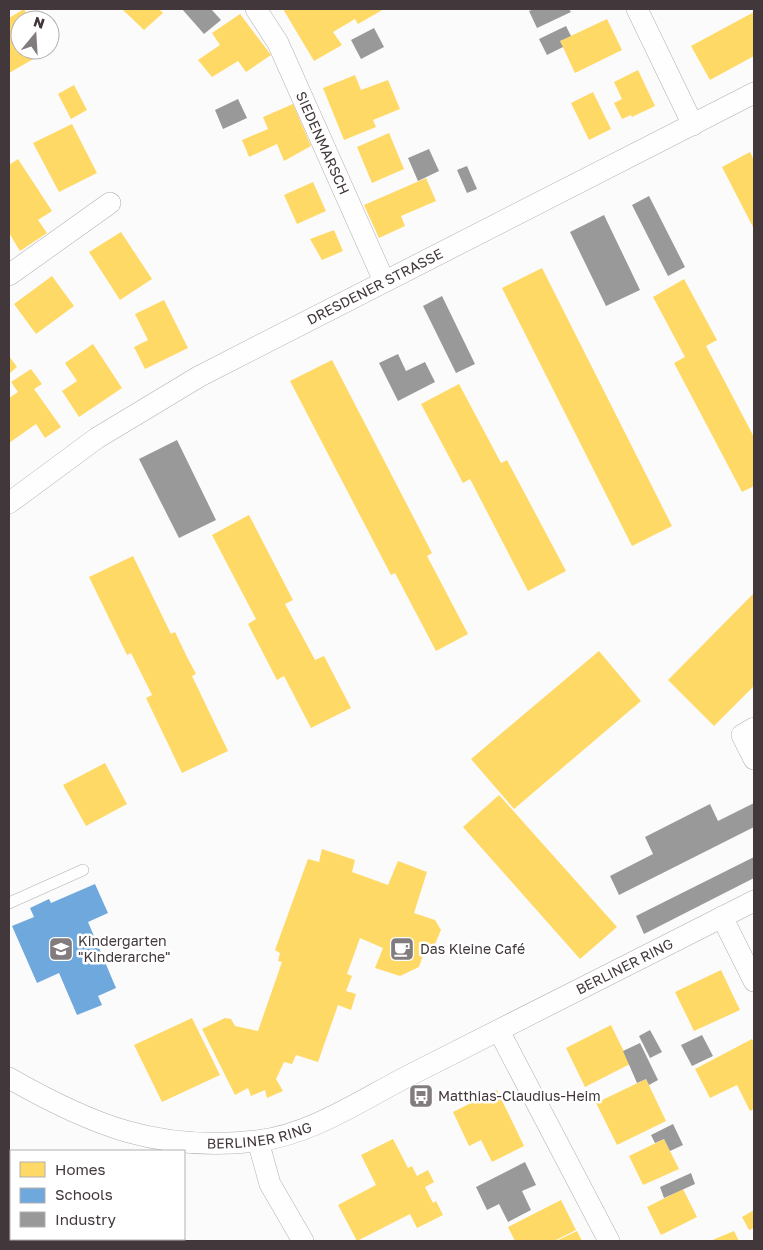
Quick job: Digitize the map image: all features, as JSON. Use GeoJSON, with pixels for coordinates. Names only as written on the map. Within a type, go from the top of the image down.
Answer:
{"type":"FeatureCollection","features":[{"type":"Feature","properties":{"kind":"street","name":"SIEDENMARSCH"},"geometry":{"type":"LineString","coordinates":[[256,9],[278,43],[384,281]]}},
{"type":"Feature","properties":{"kind":"street"},"geometry":{"type":"LineString","coordinates":[[637,9],[692,124]]}},
{"type":"Feature","properties":{"kind":"street","name":"DRESDENER STRASSE"},"geometry":{"type":"LineString","coordinates":[[9,503],[97,438],[174,391],[384,281],[754,93]]}},
{"type":"Feature","properties":{"kind":"street"},"geometry":{"type":"LineString","coordinates":[[9,275],[110,203]]}},
{"type":"Feature","properties":{"kind":"street"},"geometry":{"type":"LineString","coordinates":[[754,728],[742,735],[754,759]]}},
{"type":"Feature","properties":{"kind":"street","name":"BERLINER RING"},"geometry":{"type":"LineString","coordinates":[[9,1078],[54,1104],[90,1121],[124,1133],[159,1140],[195,1143],[258,1141],[301,1130],[338,1113],[414,1072],[499,1031],[754,901]]}},
{"type":"Feature","properties":{"kind":"street"},"geometry":{"type":"LineString","coordinates":[[722,917],[754,981]]}},
{"type":"Feature","properties":{"kind":"street"},"geometry":{"type":"LineString","coordinates":[[499,1031],[609,1241]]}},
{"type":"Feature","properties":{"kind":"street"},"geometry":{"type":"LineString","coordinates":[[258,1141],[270,1184],[303,1241]]}},
{"type":"Feature","properties":{"kind":"lane"},"geometry":{"type":"LineString","coordinates":[[9,904],[83,870]]}},
{"type":"Feature","properties":{"kind":"building: Homes"},"geometry":{"type":"Polygon","coordinates":[[[122,9],[159,9],[163,13],[144,30],[122,9]]]}},
{"type":"Feature","properties":{"kind":"building: Homes"},"geometry":{"type":"Polygon","coordinates":[[[283,9],[384,9],[358,24],[355,19],[333,32],[342,45],[314,61],[283,9]]]}},
{"type":"Feature","properties":{"kind":"building: Homes"},"geometry":{"type":"Polygon","coordinates":[[[754,12],[754,56],[710,80],[691,46],[754,12]]]}},
{"type":"Feature","properties":{"kind":"building: Homes"},"geometry":{"type":"Polygon","coordinates":[[[240,14],[271,55],[246,72],[238,61],[212,77],[198,60],[220,45],[212,33],[240,14]]]}},
{"type":"Feature","properties":{"kind":"building: Homes"},"geometry":{"type":"Polygon","coordinates":[[[9,18],[10,60],[32,60],[9,73],[9,18]]]}},
{"type":"Feature","properties":{"kind":"building: Homes"},"geometry":{"type":"Polygon","coordinates":[[[607,19],[622,50],[575,73],[560,41],[607,19]]]}},
{"type":"Feature","properties":{"kind":"building: Homes"},"geometry":{"type":"Polygon","coordinates":[[[638,70],[655,106],[632,117],[631,115],[622,119],[614,103],[622,99],[614,82],[638,70]]]}},
{"type":"Feature","properties":{"kind":"building: Homes"},"geometry":{"type":"Polygon","coordinates":[[[355,75],[361,90],[388,80],[400,109],[373,120],[376,127],[344,140],[323,88],[355,75]]]}},
{"type":"Feature","properties":{"kind":"building: Homes"},"geometry":{"type":"Polygon","coordinates":[[[74,85],[87,110],[71,119],[58,94],[74,85]]]}},
{"type":"Feature","properties":{"kind":"building: Homes"},"geometry":{"type":"Polygon","coordinates":[[[593,92],[611,129],[589,140],[571,103],[593,92]]]}},
{"type":"Feature","properties":{"kind":"building: Homes"},"geometry":{"type":"Polygon","coordinates":[[[293,104],[311,146],[284,161],[277,144],[249,157],[242,140],[268,129],[263,117],[293,104]]]}},
{"type":"Feature","properties":{"kind":"building: Homes"},"geometry":{"type":"Polygon","coordinates":[[[72,124],[97,173],[59,192],[33,143],[72,124]]]}},
{"type":"Feature","properties":{"kind":"building: Homes"},"geometry":{"type":"Polygon","coordinates":[[[389,133],[404,169],[372,183],[357,147],[389,133]]]}},
{"type":"Feature","properties":{"kind":"building: Homes"},"geometry":{"type":"Polygon","coordinates":[[[750,152],[754,160],[754,229],[722,167],[750,152]]]}},
{"type":"Feature","properties":{"kind":"building: Homes"},"geometry":{"type":"Polygon","coordinates":[[[18,159],[52,211],[38,220],[47,233],[20,251],[9,233],[9,165],[18,159]]]}},
{"type":"Feature","properties":{"kind":"building: Homes"},"geometry":{"type":"Polygon","coordinates":[[[426,178],[436,201],[401,216],[405,226],[379,238],[364,205],[426,178]]]}},
{"type":"Feature","properties":{"kind":"building: Homes"},"geometry":{"type":"Polygon","coordinates":[[[313,182],[326,211],[297,224],[284,195],[313,182]]]}},
{"type":"Feature","properties":{"kind":"building: Homes"},"geometry":{"type":"Polygon","coordinates":[[[334,230],[343,251],[322,260],[310,239],[334,230]]]}},
{"type":"Feature","properties":{"kind":"building: Homes"},"geometry":{"type":"Polygon","coordinates":[[[121,232],[152,279],[120,300],[89,252],[121,232]]]}},
{"type":"Feature","properties":{"kind":"building: Homes"},"geometry":{"type":"Polygon","coordinates":[[[542,268],[672,526],[632,546],[502,288],[542,268]]]}},
{"type":"Feature","properties":{"kind":"building: Homes"},"geometry":{"type":"Polygon","coordinates":[[[52,276],[74,306],[36,334],[14,304],[52,276]]]}},
{"type":"Feature","properties":{"kind":"building: Homes"},"geometry":{"type":"Polygon","coordinates":[[[684,279],[717,340],[706,346],[754,437],[754,486],[742,492],[674,363],[685,357],[653,297],[684,279]]]}},
{"type":"Feature","properties":{"kind":"building: Homes"},"geometry":{"type":"Polygon","coordinates":[[[164,300],[188,348],[145,369],[134,347],[148,340],[135,314],[164,300]]]}},
{"type":"Feature","properties":{"kind":"building: Homes"},"geometry":{"type":"Polygon","coordinates":[[[93,344],[122,388],[79,417],[62,391],[77,381],[65,363],[93,344]]]}},
{"type":"Feature","properties":{"kind":"building: Homes"},"geometry":{"type":"Polygon","coordinates":[[[9,356],[17,367],[9,374],[9,356]]]}},
{"type":"Feature","properties":{"kind":"building: Homes"},"geometry":{"type":"Polygon","coordinates":[[[332,360],[432,553],[427,556],[468,634],[436,651],[395,573],[391,575],[290,381],[332,360]]]}},
{"type":"Feature","properties":{"kind":"building: Homes"},"geometry":{"type":"Polygon","coordinates":[[[31,369],[42,384],[34,389],[61,427],[45,438],[36,424],[9,443],[9,398],[18,392],[11,382],[31,369]]]}},
{"type":"Feature","properties":{"kind":"building: Homes"},"geometry":{"type":"Polygon","coordinates":[[[459,384],[501,463],[507,460],[566,571],[528,591],[470,479],[463,483],[421,404],[459,384]]]}},
{"type":"Feature","properties":{"kind":"building: Homes"},"geometry":{"type":"Polygon","coordinates":[[[249,515],[293,600],[285,604],[315,660],[324,656],[351,708],[311,728],[284,676],[277,680],[248,624],[256,619],[212,535],[249,515]]]}},
{"type":"Feature","properties":{"kind":"building: Homes"},"geometry":{"type":"Polygon","coordinates":[[[133,556],[171,634],[175,632],[196,674],[192,676],[228,751],[182,773],[146,698],[152,695],[131,653],[127,655],[89,577],[133,556]]]}},
{"type":"Feature","properties":{"kind":"building: Homes"},"geometry":{"type":"Polygon","coordinates":[[[754,593],[754,686],[714,726],[668,680],[754,593]]]}},
{"type":"Feature","properties":{"kind":"building: Homes"},"geometry":{"type":"Polygon","coordinates":[[[599,651],[641,701],[514,809],[471,759],[599,651]]]}},
{"type":"Feature","properties":{"kind":"building: Homes"},"geometry":{"type":"Polygon","coordinates":[[[105,763],[127,804],[86,826],[63,785],[105,763]]]}},
{"type":"Feature","properties":{"kind":"building: Homes"},"geometry":{"type":"Polygon","coordinates":[[[499,795],[617,927],[580,959],[463,827],[499,795]]]}},
{"type":"Feature","properties":{"kind":"building: Homes"},"geometry":{"type":"Polygon","coordinates":[[[322,849],[355,860],[352,872],[388,885],[398,861],[427,872],[414,913],[435,920],[441,930],[435,944],[425,949],[419,967],[400,976],[375,968],[383,948],[360,938],[347,974],[352,976],[346,991],[356,994],[351,1010],[338,1005],[318,1062],[296,1055],[292,1064],[284,1062],[276,1079],[283,1091],[267,1098],[265,1090],[251,1096],[248,1088],[235,1095],[202,1029],[225,1018],[231,1019],[235,1026],[258,1031],[282,962],[278,961],[280,953],[275,950],[308,859],[319,862],[322,849]]]}},
{"type":"Feature","properties":{"kind":"building: Homes"},"geometry":{"type":"Polygon","coordinates":[[[721,970],[740,1010],[694,1031],[675,992],[721,970]]]}},
{"type":"Feature","properties":{"kind":"building: Homes"},"geometry":{"type":"Polygon","coordinates":[[[192,1018],[220,1075],[162,1102],[134,1045],[192,1018]]]}},
{"type":"Feature","properties":{"kind":"building: Homes"},"geometry":{"type":"Polygon","coordinates":[[[611,1025],[630,1064],[585,1087],[566,1048],[611,1025]]]}},
{"type":"Feature","properties":{"kind":"building: Homes"},"geometry":{"type":"Polygon","coordinates":[[[752,1039],[754,1043],[754,1109],[750,1111],[737,1085],[710,1098],[695,1069],[752,1039]]]}},
{"type":"Feature","properties":{"kind":"building: Homes"},"geometry":{"type":"Polygon","coordinates":[[[646,1079],[666,1121],[617,1145],[596,1103],[646,1079]]]}},
{"type":"Feature","properties":{"kind":"building: Homes"},"geometry":{"type":"Polygon","coordinates":[[[497,1090],[524,1146],[492,1162],[481,1140],[469,1146],[453,1112],[497,1090]]]}},
{"type":"Feature","properties":{"kind":"building: Homes"},"geometry":{"type":"Polygon","coordinates":[[[393,1139],[408,1168],[412,1166],[417,1176],[428,1170],[434,1182],[425,1187],[433,1203],[436,1201],[443,1215],[417,1228],[410,1214],[357,1241],[338,1205],[376,1185],[361,1155],[393,1139]]]}},
{"type":"Feature","properties":{"kind":"building: Homes"},"geometry":{"type":"Polygon","coordinates":[[[664,1139],[679,1169],[643,1185],[629,1156],[664,1139]]]}},
{"type":"Feature","properties":{"kind":"building: Homes"},"geometry":{"type":"Polygon","coordinates":[[[683,1189],[697,1217],[661,1235],[647,1207],[683,1189]]]}},
{"type":"Feature","properties":{"kind":"building: Homes"},"geometry":{"type":"Polygon","coordinates":[[[561,1200],[576,1230],[554,1241],[515,1241],[508,1227],[561,1200]]]}},
{"type":"Feature","properties":{"kind":"building: Homes"},"geometry":{"type":"Polygon","coordinates":[[[754,1210],[754,1228],[749,1230],[742,1217],[754,1210]]]}},
{"type":"Feature","properties":{"kind":"building: Homes"},"geometry":{"type":"Polygon","coordinates":[[[577,1231],[582,1241],[556,1241],[577,1231]]]}},
{"type":"Feature","properties":{"kind":"building: Homes"},"geometry":{"type":"Polygon","coordinates":[[[734,1231],[739,1241],[710,1241],[734,1231]]]}},
{"type":"Feature","properties":{"kind":"building: Homes"},"geometry":{"type":"Polygon","coordinates":[[[49,1240],[111,1241],[50,1241],[49,1240]]]}},
{"type":"Feature","properties":{"kind":"building: Schools","name":"Kindergarten \"Kinderarche\""},"geometry":{"type":"Polygon","coordinates":[[[95,884],[108,913],[88,922],[116,988],[98,996],[102,1005],[77,1015],[59,973],[37,983],[12,926],[34,917],[30,908],[49,899],[51,903],[95,884]]]}},
{"type":"Feature","properties":{"kind":"building: Industry"},"geometry":{"type":"Polygon","coordinates":[[[182,9],[211,9],[221,20],[204,34],[182,9]]]}},
{"type":"Feature","properties":{"kind":"building: Industry"},"geometry":{"type":"Polygon","coordinates":[[[534,9],[569,9],[571,12],[537,28],[529,11],[534,9]]]}},
{"type":"Feature","properties":{"kind":"building: Industry"},"geometry":{"type":"Polygon","coordinates":[[[566,26],[571,36],[560,41],[563,47],[547,55],[539,39],[566,26]]]}},
{"type":"Feature","properties":{"kind":"building: Industry"},"geometry":{"type":"Polygon","coordinates":[[[374,28],[384,47],[361,59],[351,40],[374,28]]]}},
{"type":"Feature","properties":{"kind":"building: Industry"},"geometry":{"type":"Polygon","coordinates":[[[238,99],[247,118],[223,129],[215,110],[238,99]]]}},
{"type":"Feature","properties":{"kind":"building: Industry"},"geometry":{"type":"Polygon","coordinates":[[[429,149],[439,171],[418,181],[408,158],[429,149]]]}},
{"type":"Feature","properties":{"kind":"building: Industry"},"geometry":{"type":"Polygon","coordinates":[[[467,166],[477,189],[467,193],[457,170],[467,166]]]}},
{"type":"Feature","properties":{"kind":"building: Industry"},"geometry":{"type":"Polygon","coordinates":[[[649,196],[685,267],[668,276],[632,205],[649,196]]]}},
{"type":"Feature","properties":{"kind":"building: Industry"},"geometry":{"type":"Polygon","coordinates":[[[604,215],[640,290],[606,306],[570,232],[604,215]]]}},
{"type":"Feature","properties":{"kind":"building: Industry"},"geometry":{"type":"Polygon","coordinates":[[[442,296],[475,364],[456,373],[423,306],[442,296]]]}},
{"type":"Feature","properties":{"kind":"building: Industry"},"geometry":{"type":"Polygon","coordinates":[[[398,354],[406,371],[425,362],[435,382],[398,401],[379,363],[398,354]]]}},
{"type":"Feature","properties":{"kind":"building: Industry"},"geometry":{"type":"Polygon","coordinates":[[[177,440],[216,520],[179,538],[139,459],[177,440]]]}},
{"type":"Feature","properties":{"kind":"building: Industry"},"geometry":{"type":"Polygon","coordinates":[[[754,803],[754,827],[619,895],[610,876],[653,854],[645,837],[710,804],[718,821],[754,803]]]}},
{"type":"Feature","properties":{"kind":"building: Industry"},"geometry":{"type":"Polygon","coordinates":[[[754,857],[754,878],[644,934],[636,916],[754,857]]]}},
{"type":"Feature","properties":{"kind":"building: Industry"},"geometry":{"type":"Polygon","coordinates":[[[650,1030],[662,1052],[650,1058],[639,1036],[650,1030]]]}},
{"type":"Feature","properties":{"kind":"building: Industry"},"geometry":{"type":"Polygon","coordinates":[[[702,1035],[713,1056],[692,1066],[681,1045],[702,1035]]]}},
{"type":"Feature","properties":{"kind":"building: Industry"},"geometry":{"type":"Polygon","coordinates":[[[640,1043],[658,1080],[649,1085],[646,1079],[637,1083],[623,1051],[640,1043]]]}},
{"type":"Feature","properties":{"kind":"building: Industry"},"geometry":{"type":"Polygon","coordinates":[[[673,1124],[683,1145],[670,1151],[664,1139],[655,1143],[651,1135],[673,1124]]]}},
{"type":"Feature","properties":{"kind":"building: Industry"},"geometry":{"type":"Polygon","coordinates":[[[525,1162],[536,1185],[522,1191],[531,1210],[508,1222],[499,1204],[487,1210],[476,1187],[525,1162]]]}},
{"type":"Feature","properties":{"kind":"building: Industry"},"geometry":{"type":"Polygon","coordinates":[[[9,1167],[10,1224],[9,1223],[9,1167]]]}},
{"type":"Feature","properties":{"kind":"building: Industry"},"geometry":{"type":"Polygon","coordinates":[[[691,1173],[695,1184],[664,1198],[660,1187],[691,1173]]]}},
{"type":"Feature","properties":{"kind":"place","name":"Kindergarten \"Kinderarche\""},"geometry":{"type":"Point","coordinates":[61,949]}},
{"type":"Feature","properties":{"kind":"place","name":"Das Kleine Café"},"geometry":{"type":"Point","coordinates":[402,949]}},
{"type":"Feature","properties":{"kind":"place","name":"Matthias-Claudius-Heim"},"geometry":{"type":"Point","coordinates":[421,1096]}}]}
